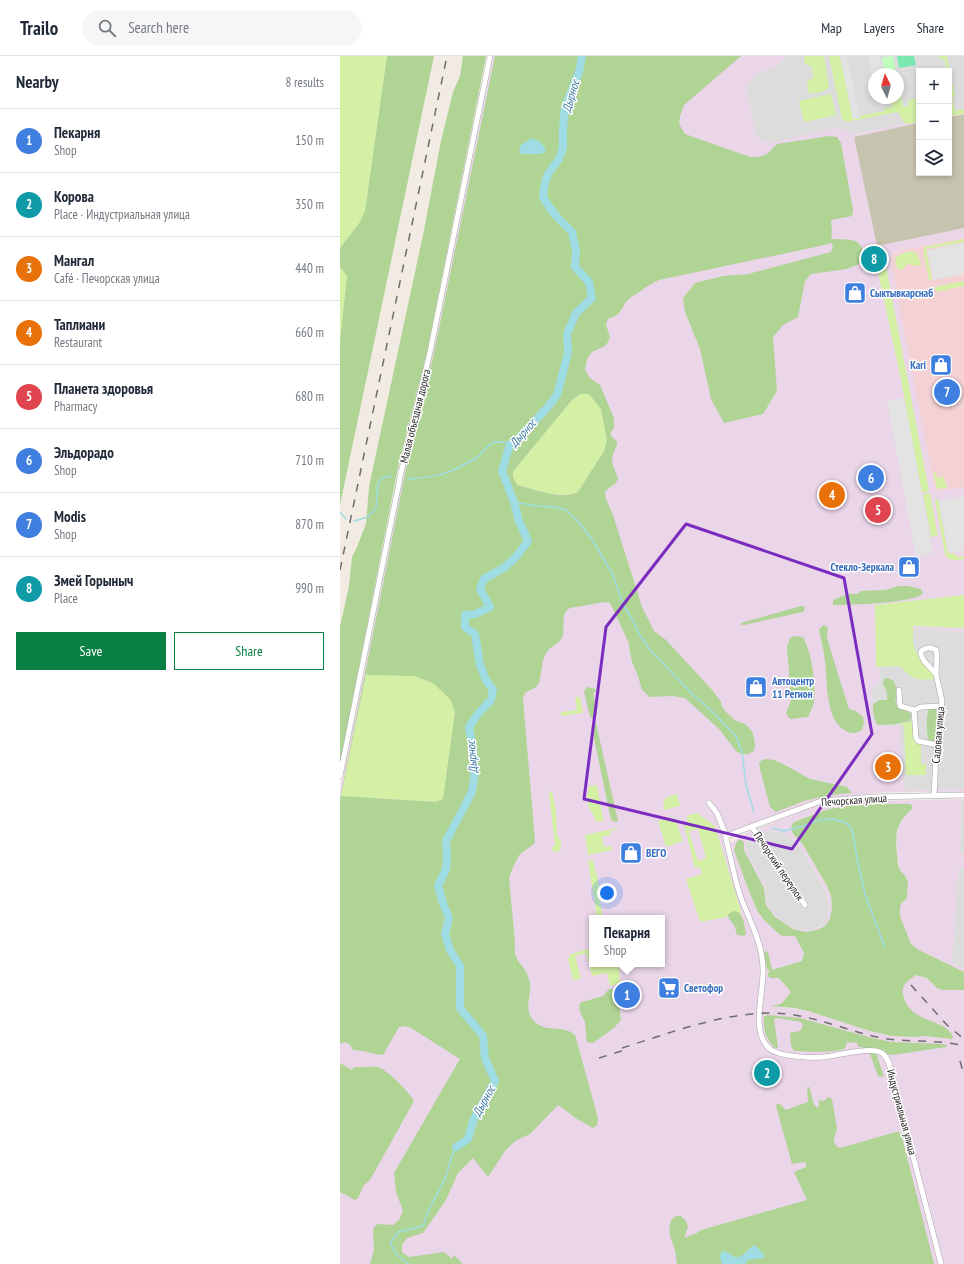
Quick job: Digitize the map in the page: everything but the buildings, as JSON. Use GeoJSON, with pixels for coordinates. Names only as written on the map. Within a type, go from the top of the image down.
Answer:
{"type":"FeatureCollection","features":[{"type":"Feature","properties":{"kind":"street","name":"Малая объездная дорога"},"geometry":{"type":"LineString","coordinates":[[340,776],[401,473],[430,352],[490,56]]}},
{"type":"Feature","properties":{"kind":"street","name":"Садовая улица"},"geometry":{"type":"LineString","coordinates":[[934,796],[937,745],[942,701],[936,674],[936,650],[928,648],[921,651],[924,661],[936,674]]}},
{"type":"Feature","properties":{"kind":"street"},"geometry":{"type":"LineString","coordinates":[[899,690],[900,706],[914,710],[921,707],[941,706]]}},
{"type":"Feature","properties":{"kind":"street"},"geometry":{"type":"LineString","coordinates":[[914,710],[916,738],[918,741],[937,745]]}},
{"type":"Feature","properties":{"kind":"street","name":"Печорская улица"},"geometry":{"type":"LineString","coordinates":[[726,838],[821,802],[875,797],[964,795]]}},
{"type":"Feature","properties":{"kind":"street"},"geometry":{"type":"LineString","coordinates":[[709,803],[717,813],[726,838]]}},
{"type":"Feature","properties":{"kind":"street","name":"Печорский переулок"},"geometry":{"type":"LineString","coordinates":[[752,827],[805,905]]}},
{"type":"Feature","properties":{"kind":"street","name":"Индустриальная улица"},"geometry":{"type":"LineString","coordinates":[[726,838],[734,874],[741,897],[755,931],[763,962],[759,1013],[761,1033],[764,1042],[768,1048],[774,1052],[790,1055],[823,1057],[873,1050],[882,1053],[888,1060],[941,1264]]}},
{"type":"Feature","properties":{"kind":"highlighted area"},"geometry":{"type":"Polygon","coordinates":[[[686,524],[844,578],[872,734],[792,849],[584,799],[606,627],[686,524]]]}},
{"type":"Feature","properties":{"kind":"shaded area"},"geometry":{"type":"Polygon","coordinates":[[[493,56],[788,56],[776,66],[756,74],[746,88],[756,136],[764,142],[771,143],[834,128],[840,130],[845,129],[850,135],[916,122],[916,124],[854,137],[877,246],[964,228],[964,238],[897,251],[891,258],[891,264],[934,486],[935,489],[939,491],[964,487],[964,632],[917,628],[908,631],[879,664],[880,681],[874,687],[871,695],[875,709],[876,723],[878,726],[900,727],[904,791],[964,789],[964,792],[885,792],[821,799],[741,828],[729,836],[728,840],[729,842],[733,842],[749,832],[824,804],[846,802],[964,799],[961,802],[960,850],[964,854],[964,867],[958,869],[952,963],[964,969],[964,972],[913,947],[900,916],[901,904],[905,901],[907,878],[903,875],[899,867],[896,839],[899,826],[905,815],[912,809],[850,806],[829,809],[796,820],[793,823],[793,834],[802,843],[827,886],[831,896],[832,907],[830,919],[825,926],[817,930],[806,932],[793,929],[775,917],[766,905],[764,888],[744,850],[742,840],[749,891],[758,912],[764,920],[783,936],[795,936],[804,953],[802,961],[770,971],[770,978],[779,978],[791,992],[781,1004],[773,1006],[808,1011],[870,1031],[892,1036],[925,1036],[952,1039],[941,1024],[925,1020],[910,1010],[904,1001],[902,991],[905,982],[916,975],[927,978],[937,988],[943,990],[964,990],[964,1264],[340,1264],[340,793],[404,474],[433,353],[493,56]],[[761,832],[748,839],[745,848],[765,886],[767,904],[772,912],[793,928],[812,930],[823,925],[827,919],[829,903],[826,891],[800,847],[791,837],[781,832],[761,832]]]}},
{"type":"Feature","properties":{"kind":"shaded area"},"geometry":{"type":"Polygon","coordinates":[[[788,56],[964,56],[964,111],[952,114],[952,68],[916,68],[916,122],[850,135],[771,143],[764,142],[756,136],[746,88],[756,74],[776,66],[788,56]]]}},
{"type":"Feature","properties":{"kind":"shaded area"},"geometry":{"type":"Polygon","coordinates":[[[840,56],[847,56],[860,118],[853,119],[840,56]]]}},
{"type":"Feature","properties":{"kind":"shaded area"},"geometry":{"type":"Polygon","coordinates":[[[868,56],[879,56],[882,68],[870,68],[868,56]]]}},
{"type":"Feature","properties":{"kind":"shaded area"},"geometry":{"type":"Polygon","coordinates":[[[878,104],[888,104],[889,106],[879,109],[878,104]]]}},
{"type":"Feature","properties":{"kind":"shaded area"},"geometry":{"type":"Polygon","coordinates":[[[964,114],[964,228],[877,246],[854,137],[916,124],[916,176],[952,176],[952,116],[964,114]]]}},
{"type":"Feature","properties":{"kind":"shaded area"},"geometry":{"type":"Polygon","coordinates":[[[964,238],[964,487],[939,491],[935,489],[934,486],[897,298],[891,258],[893,254],[901,250],[964,238]]]}},
{"type":"Feature","properties":{"kind":"shaded area"},"geometry":{"type":"Polygon","coordinates":[[[964,243],[964,274],[933,280],[927,250],[964,243]]]}},
{"type":"Feature","properties":{"kind":"shaded area"},"geometry":{"type":"Polygon","coordinates":[[[904,398],[933,553],[916,557],[887,401],[904,398]]]}},
{"type":"Feature","properties":{"kind":"shaded area"},"geometry":{"type":"Polygon","coordinates":[[[964,496],[964,550],[949,553],[939,501],[964,496]]]}},
{"type":"Feature","properties":{"kind":"shaded area"},"geometry":{"type":"Polygon","coordinates":[[[917,628],[964,632],[964,789],[904,791],[902,776],[876,723],[875,709],[871,695],[874,687],[880,681],[879,663],[908,631],[917,628]]]}},
{"type":"Feature","properties":{"kind":"shaded area"},"geometry":{"type":"Polygon","coordinates":[[[963,800],[964,854],[960,850],[961,802],[963,800]]]}},
{"type":"Feature","properties":{"kind":"shaded area"},"geometry":{"type":"Polygon","coordinates":[[[761,832],[781,832],[791,837],[800,847],[826,892],[829,910],[827,919],[823,925],[812,930],[793,928],[772,912],[767,904],[765,886],[745,848],[745,845],[748,839],[761,832]]]}},
{"type":"Feature","properties":{"kind":"shaded area"},"geometry":{"type":"Polygon","coordinates":[[[964,867],[964,969],[952,963],[958,869],[964,867]]]}},
{"type":"Feature","properties":{"kind":"shaded area"},"geometry":{"type":"Polygon","coordinates":[[[705,983],[706,986],[667,996],[666,993],[705,983]]]}},
{"type":"Feature","properties":{"kind":"green space"},"geometry":{"type":"Polygon","coordinates":[[[340,56],[387,56],[365,211],[360,222],[340,248],[340,56]]]}},
{"type":"Feature","properties":{"kind":"green space"},"geometry":{"type":"Polygon","coordinates":[[[387,56],[434,56],[340,505],[340,341],[347,276],[340,267],[340,248],[360,222],[365,211],[387,56]]]}},
{"type":"Feature","properties":{"kind":"green space"},"geometry":{"type":"Polygon","coordinates":[[[463,56],[486,56],[427,352],[397,472],[340,764],[340,627],[349,586],[352,557],[366,524],[371,477],[423,235],[441,141],[453,92],[460,76],[463,56]]]}},
{"type":"Feature","properties":{"kind":"green space"},"geometry":{"type":"Polygon","coordinates":[[[495,56],[741,56],[684,105],[679,124],[685,134],[750,157],[759,157],[767,154],[777,144],[829,136],[837,137],[841,143],[853,210],[852,216],[831,220],[831,239],[855,241],[862,248],[864,262],[847,269],[811,274],[805,281],[798,317],[783,325],[773,337],[777,391],[763,414],[724,423],[711,399],[700,349],[685,312],[683,298],[695,283],[723,276],[748,274],[831,252],[833,246],[831,243],[659,280],[630,298],[618,314],[608,319],[606,325],[610,337],[608,342],[605,346],[592,352],[587,359],[585,370],[590,378],[600,385],[614,418],[614,428],[611,434],[617,441],[617,445],[612,462],[618,478],[616,482],[605,492],[606,499],[613,515],[642,607],[654,631],[666,640],[713,691],[726,712],[736,721],[745,724],[752,731],[755,746],[754,751],[748,754],[741,754],[736,751],[719,729],[685,698],[672,696],[650,697],[642,690],[632,662],[628,641],[610,603],[605,602],[570,608],[567,610],[564,616],[562,638],[546,653],[539,683],[536,687],[525,693],[523,699],[535,841],[534,844],[520,854],[509,878],[515,950],[517,959],[527,973],[529,979],[530,990],[528,1006],[531,1017],[539,1025],[565,1030],[575,1035],[598,1118],[597,1125],[593,1128],[577,1119],[558,1105],[530,1134],[515,1141],[505,1151],[488,1177],[473,1158],[458,1173],[446,1200],[423,1233],[407,1238],[402,1245],[402,1252],[409,1257],[444,1252],[452,1259],[454,1255],[463,1264],[370,1264],[374,1250],[373,1229],[377,1224],[393,1225],[399,1220],[403,1211],[396,1192],[394,1173],[460,1059],[411,1028],[405,1026],[399,1027],[383,1055],[353,1050],[349,1044],[340,1044],[340,799],[405,474],[434,353],[495,56]],[[580,394],[572,400],[514,470],[513,476],[517,485],[556,495],[578,492],[604,451],[607,440],[601,409],[589,394],[580,394]],[[366,674],[341,796],[435,802],[443,799],[455,712],[451,700],[433,683],[414,676],[366,674]]]}},
{"type":"Feature","properties":{"kind":"green space"},"geometry":{"type":"Polygon","coordinates":[[[805,56],[824,56],[829,88],[819,93],[808,92],[807,84],[809,80],[813,78],[812,67],[804,63],[805,56]]]}},
{"type":"Feature","properties":{"kind":"green space"},"geometry":{"type":"Polygon","coordinates":[[[829,56],[840,56],[853,119],[860,118],[860,116],[885,111],[885,108],[892,107],[891,104],[903,104],[903,106],[906,107],[909,106],[908,100],[916,99],[916,122],[907,124],[898,112],[848,122],[842,119],[829,56]]]}},
{"type":"Feature","properties":{"kind":"green space"},"geometry":{"type":"Polygon","coordinates":[[[893,56],[895,68],[884,68],[882,58],[893,56]]]}},
{"type":"Feature","properties":{"kind":"green space"},"geometry":{"type":"Polygon","coordinates":[[[897,56],[914,56],[916,65],[899,68],[897,56]]]}},
{"type":"Feature","properties":{"kind":"green space"},"geometry":{"type":"Polygon","coordinates":[[[937,56],[947,56],[949,68],[946,68],[945,61],[937,56]]]}},
{"type":"Feature","properties":{"kind":"green space"},"geometry":{"type":"Polygon","coordinates":[[[952,81],[955,96],[952,97],[952,81]]]}},
{"type":"Feature","properties":{"kind":"green space"},"geometry":{"type":"Polygon","coordinates":[[[831,94],[836,115],[804,122],[799,101],[831,94]]]}},
{"type":"Feature","properties":{"kind":"green space"},"geometry":{"type":"Polygon","coordinates":[[[952,97],[955,111],[964,109],[964,113],[952,115],[952,97]]]}},
{"type":"Feature","properties":{"kind":"green space"},"geometry":{"type":"Polygon","coordinates":[[[964,239],[964,242],[926,249],[932,280],[929,280],[923,249],[924,247],[964,239]]]}},
{"type":"Feature","properties":{"kind":"green space"},"geometry":{"type":"Polygon","coordinates":[[[913,251],[918,255],[921,265],[905,265],[905,268],[899,270],[895,261],[896,258],[901,254],[913,251]]]}},
{"type":"Feature","properties":{"kind":"green space"},"geometry":{"type":"Polygon","coordinates":[[[885,261],[929,491],[922,493],[901,380],[877,268],[877,262],[885,261]]]}},
{"type":"Feature","properties":{"kind":"green space"},"geometry":{"type":"Polygon","coordinates":[[[340,267],[347,276],[340,341],[340,267]]]}},
{"type":"Feature","properties":{"kind":"green space"},"geometry":{"type":"Polygon","coordinates":[[[964,281],[964,286],[936,292],[935,287],[964,281]]]}},
{"type":"Feature","properties":{"kind":"green space"},"geometry":{"type":"Polygon","coordinates":[[[581,394],[589,394],[601,409],[607,440],[604,451],[578,492],[563,495],[517,485],[513,476],[514,470],[572,400],[581,394]]]}},
{"type":"Feature","properties":{"kind":"green space"},"geometry":{"type":"Polygon","coordinates":[[[936,472],[937,478],[944,477],[947,488],[937,488],[933,473],[936,472]]]}},
{"type":"Feature","properties":{"kind":"green space"},"geometry":{"type":"Polygon","coordinates":[[[930,493],[938,536],[931,537],[923,494],[930,493]]]}},
{"type":"Feature","properties":{"kind":"green space"},"geometry":{"type":"Polygon","coordinates":[[[938,499],[948,553],[953,553],[958,557],[964,556],[964,559],[951,559],[945,554],[935,500],[938,499]]]}},
{"type":"Feature","properties":{"kind":"green space"},"geometry":{"type":"Polygon","coordinates":[[[899,586],[908,586],[921,589],[923,594],[906,600],[866,604],[833,605],[833,600],[847,594],[857,594],[861,591],[885,590],[899,586]]]}},
{"type":"Feature","properties":{"kind":"green space"},"geometry":{"type":"Polygon","coordinates":[[[964,595],[964,628],[913,626],[913,645],[920,659],[934,675],[933,679],[923,679],[910,676],[898,666],[876,667],[875,605],[964,595]]]}},
{"type":"Feature","properties":{"kind":"green space"},"geometry":{"type":"Polygon","coordinates":[[[804,606],[805,608],[803,612],[744,625],[741,623],[804,606]]]}},
{"type":"Feature","properties":{"kind":"green space"},"geometry":{"type":"Polygon","coordinates":[[[824,625],[828,628],[827,635],[829,645],[849,709],[856,711],[863,717],[864,723],[862,730],[857,732],[848,732],[840,727],[831,711],[827,690],[825,657],[819,630],[824,625]]]}},
{"type":"Feature","properties":{"kind":"green space"},"geometry":{"type":"Polygon","coordinates":[[[794,636],[803,637],[809,651],[814,678],[814,704],[808,717],[790,719],[786,713],[791,700],[787,647],[790,638],[794,636]]]}},
{"type":"Feature","properties":{"kind":"green space"},"geometry":{"type":"Polygon","coordinates":[[[366,674],[414,676],[433,683],[451,700],[455,712],[443,799],[435,802],[341,796],[366,674]]]}},
{"type":"Feature","properties":{"kind":"green space"},"geometry":{"type":"Polygon","coordinates":[[[887,678],[894,681],[897,694],[895,701],[898,707],[910,713],[910,721],[896,724],[878,725],[876,723],[873,704],[880,700],[887,700],[887,692],[883,684],[884,679],[887,678]]]}},
{"type":"Feature","properties":{"kind":"green space"},"geometry":{"type":"Polygon","coordinates":[[[588,687],[595,689],[596,691],[593,693],[597,715],[594,719],[590,717],[584,692],[588,687]]]}},
{"type":"Feature","properties":{"kind":"green space"},"geometry":{"type":"Polygon","coordinates":[[[575,697],[580,697],[583,713],[561,716],[561,712],[577,710],[575,697]]]}},
{"type":"Feature","properties":{"kind":"green space"},"geometry":{"type":"Polygon","coordinates":[[[929,709],[936,709],[937,713],[937,730],[933,742],[929,741],[927,734],[929,709]]]}},
{"type":"Feature","properties":{"kind":"green space"},"geometry":{"type":"Polygon","coordinates":[[[914,721],[915,740],[921,745],[921,764],[926,764],[926,775],[906,775],[904,726],[900,723],[914,721]]]}},
{"type":"Feature","properties":{"kind":"green space"},"geometry":{"type":"Polygon","coordinates":[[[596,723],[618,821],[616,822],[611,820],[593,733],[593,725],[596,723]]]}},
{"type":"Feature","properties":{"kind":"green space"},"geometry":{"type":"Polygon","coordinates":[[[762,760],[774,760],[785,765],[810,779],[847,787],[852,793],[830,795],[804,801],[776,812],[770,807],[760,769],[759,763],[762,760]]]}},
{"type":"Feature","properties":{"kind":"green space"},"geometry":{"type":"Polygon","coordinates":[[[597,785],[604,823],[602,821],[596,822],[587,801],[589,786],[597,785]]]}},
{"type":"Feature","properties":{"kind":"green space"},"geometry":{"type":"Polygon","coordinates":[[[552,791],[556,811],[556,834],[561,844],[560,851],[554,852],[551,848],[555,845],[549,792],[552,791]]]}},
{"type":"Feature","properties":{"kind":"green space"},"geometry":{"type":"Polygon","coordinates":[[[677,794],[680,806],[664,810],[664,800],[677,794]]]}},
{"type":"Feature","properties":{"kind":"green space"},"geometry":{"type":"Polygon","coordinates":[[[880,804],[910,804],[912,806],[912,809],[900,824],[896,840],[898,865],[908,884],[907,898],[901,904],[900,916],[911,944],[919,950],[964,972],[964,990],[943,990],[937,988],[927,978],[916,975],[904,985],[903,994],[912,1011],[943,1026],[949,1031],[953,1037],[952,1039],[925,1036],[892,1036],[870,1031],[808,1011],[771,1006],[781,1004],[791,992],[779,978],[770,978],[768,976],[770,971],[767,969],[764,953],[766,951],[768,952],[772,970],[802,961],[804,953],[795,936],[783,936],[779,934],[758,912],[734,850],[736,843],[739,840],[742,840],[744,843],[744,850],[764,888],[766,905],[775,917],[793,929],[806,932],[817,930],[825,926],[830,919],[832,907],[831,896],[827,886],[802,843],[793,834],[791,827],[793,823],[829,809],[880,804]]]}},
{"type":"Feature","properties":{"kind":"green space"},"geometry":{"type":"Polygon","coordinates":[[[697,813],[715,826],[742,915],[739,912],[728,914],[727,917],[700,922],[686,879],[702,874],[700,867],[695,868],[684,825],[687,824],[687,816],[697,813]],[[698,829],[689,831],[698,861],[706,858],[698,829]]]}},
{"type":"Feature","properties":{"kind":"green space"},"geometry":{"type":"Polygon","coordinates":[[[675,818],[683,841],[666,847],[658,821],[675,818]]]}},
{"type":"Feature","properties":{"kind":"green space"},"geometry":{"type":"Polygon","coordinates":[[[617,828],[617,830],[610,831],[611,835],[602,837],[604,847],[611,846],[612,850],[588,855],[585,835],[617,828]]]}},
{"type":"Feature","properties":{"kind":"green space"},"geometry":{"type":"Polygon","coordinates":[[[593,860],[598,880],[603,915],[597,915],[588,861],[593,860]]]}},
{"type":"Feature","properties":{"kind":"green space"},"geometry":{"type":"Polygon","coordinates":[[[735,911],[742,917],[746,933],[744,936],[737,935],[736,929],[729,918],[728,914],[735,911]]]}},
{"type":"Feature","properties":{"kind":"green space"},"geometry":{"type":"Polygon","coordinates":[[[589,949],[589,964],[586,953],[575,956],[581,979],[573,980],[568,959],[571,954],[589,949]]]}},
{"type":"Feature","properties":{"kind":"green space"},"geometry":{"type":"Polygon","coordinates":[[[590,967],[618,967],[620,983],[610,986],[607,973],[592,976],[590,967]]]}},
{"type":"Feature","properties":{"kind":"green space"},"geometry":{"type":"Polygon","coordinates":[[[609,989],[613,989],[619,1007],[621,1020],[614,1028],[593,1043],[587,1042],[585,1022],[579,1006],[581,1002],[603,996],[609,989]]]}},
{"type":"Feature","properties":{"kind":"green space"},"geometry":{"type":"Polygon","coordinates":[[[767,1015],[800,1018],[892,1042],[947,1045],[946,1047],[893,1055],[887,1054],[884,1050],[859,1047],[857,1043],[847,1042],[845,1048],[841,1050],[820,1052],[794,1051],[791,1046],[790,1033],[800,1031],[803,1026],[802,1023],[778,1018],[774,1019],[778,1048],[775,1048],[767,1038],[764,1026],[764,1017],[767,1015]]]}},
{"type":"Feature","properties":{"kind":"green space"},"geometry":{"type":"Polygon","coordinates":[[[874,1053],[877,1055],[884,1077],[878,1076],[870,1054],[874,1053]]]}},
{"type":"Feature","properties":{"kind":"green space"},"geometry":{"type":"Polygon","coordinates":[[[340,1063],[352,1070],[354,1067],[377,1067],[381,1069],[397,1081],[408,1092],[414,1101],[370,1180],[364,1185],[358,1198],[355,1200],[340,1192],[340,1063]]]}},
{"type":"Feature","properties":{"kind":"green space"},"geometry":{"type":"Polygon","coordinates":[[[807,1087],[810,1089],[814,1105],[818,1108],[819,1100],[824,1101],[828,1097],[832,1099],[837,1128],[834,1141],[837,1147],[840,1148],[896,1132],[901,1133],[934,1264],[677,1264],[669,1230],[672,1219],[676,1216],[681,1216],[686,1221],[688,1227],[684,1238],[701,1230],[807,1200],[794,1172],[806,1167],[806,1163],[792,1164],[776,1106],[777,1104],[780,1104],[786,1110],[808,1102],[807,1087]]]}},
{"type":"Feature","properties":{"kind":"water"},"geometry":{"type":"Polygon","coordinates":[[[532,138],[540,142],[546,149],[544,153],[521,154],[519,150],[521,145],[532,138]]]}},
{"type":"Feature","properties":{"kind":"water"},"geometry":{"type":"Polygon","coordinates":[[[755,1245],[763,1253],[765,1258],[748,1260],[745,1264],[722,1264],[720,1257],[722,1251],[727,1252],[734,1257],[739,1257],[755,1245]]]}},
{"type":"Feature","properties":{"kind":"waterway","name":"Дырнос"},"geometry":{"type":"LineString","coordinates":[[456,1147],[468,1139],[474,1119],[495,1081],[485,1058],[483,1036],[460,1008],[460,966],[450,950],[445,934],[449,918],[438,886],[446,869],[446,841],[472,792],[475,771],[469,727],[477,715],[491,700],[493,690],[486,680],[480,665],[475,634],[465,627],[465,615],[475,614],[490,607],[480,589],[484,579],[505,567],[516,557],[528,541],[519,521],[514,502],[502,471],[510,444],[516,441],[557,395],[568,353],[567,334],[576,313],[592,298],[589,282],[575,267],[576,251],[572,232],[557,217],[543,197],[545,182],[548,174],[559,159],[563,148],[565,107],[579,72],[582,56]]}},
{"type":"Feature","properties":{"kind":"waterway"},"geometry":{"type":"LineString","coordinates":[[408,479],[425,478],[454,470],[476,458],[493,442],[510,444]]}},
{"type":"Feature","properties":{"kind":"waterway"},"geometry":{"type":"LineString","coordinates":[[354,521],[368,517],[376,508],[378,483],[382,478],[391,476]]}},
{"type":"Feature","properties":{"kind":"waterway"},"geometry":{"type":"LineString","coordinates":[[514,502],[566,510],[578,521],[591,538],[612,573],[624,606],[639,634],[651,651],[693,695],[711,710],[736,736],[742,752],[746,785],[754,812]]}},
{"type":"Feature","properties":{"kind":"waterway"},"geometry":{"type":"LineString","coordinates":[[340,512],[346,519]]}},
{"type":"Feature","properties":{"kind":"waterway"},"geometry":{"type":"LineString","coordinates":[[772,828],[784,831],[804,826],[819,820],[834,819],[846,823],[852,829],[865,894],[885,948]]}},
{"type":"Feature","properties":{"kind":"waterway","name":"Дырнос"},"geometry":{"type":"LineString","coordinates":[[408,1264],[397,1255],[390,1243],[398,1232],[423,1226],[429,1209],[445,1179],[456,1147]]}},
{"type":"Feature","properties":{"kind":"railway"},"geometry":{"type":"LineString","coordinates":[[340,570],[447,56]]}},
{"type":"Feature","properties":{"kind":"railway"},"geometry":{"type":"LineString","coordinates":[[911,985],[947,1025],[964,1039]]}},
{"type":"Feature","properties":{"kind":"railway"},"geometry":{"type":"LineString","coordinates":[[622,1048],[704,1023],[725,1018],[767,1013],[800,1016],[882,1038],[944,1042],[964,1046]]}},
{"type":"Feature","properties":{"kind":"railway"},"geometry":{"type":"LineString","coordinates":[[599,1058],[628,1049]]}},
{"type":"Feature","properties":{"kind":"railway"},"geometry":{"type":"LineString","coordinates":[[960,1061],[964,1075]]}},
{"type":"Feature","properties":{"kind":"place","name":"Змей Горыныч"},"geometry":{"type":"Point","coordinates":[874,259]}},
{"type":"Feature","properties":{"kind":"place","name":"Сыктывкарснаб"},"geometry":{"type":"Point","coordinates":[855,293]}},
{"type":"Feature","properties":{"kind":"place","name":"Kari"},"geometry":{"type":"Point","coordinates":[941,365]}},
{"type":"Feature","properties":{"kind":"place","name":"Modis"},"geometry":{"type":"Point","coordinates":[947,392]}},
{"type":"Feature","properties":{"kind":"place","name":"Эльдорадо"},"geometry":{"type":"Point","coordinates":[871,478]}},
{"type":"Feature","properties":{"kind":"place","name":"Таплиани"},"geometry":{"type":"Point","coordinates":[832,495]}},
{"type":"Feature","properties":{"kind":"place","name":"Планета здоровья"},"geometry":{"type":"Point","coordinates":[878,510]}},
{"type":"Feature","properties":{"kind":"place","name":"Стекло-Зеркала"},"geometry":{"type":"Point","coordinates":[909,567]}},
{"type":"Feature","properties":{"kind":"place","name":"Автоцентр 11 Регион"},"geometry":{"type":"Point","coordinates":[756,687]}},
{"type":"Feature","properties":{"kind":"place","name":"Мангал"},"geometry":{"type":"Point","coordinates":[888,767]}},
{"type":"Feature","properties":{"kind":"place","name":"ВЕГО"},"geometry":{"type":"Point","coordinates":[631,853]}},
{"type":"Feature","properties":{"kind":"place","name":"Светофор"},"geometry":{"type":"Point","coordinates":[669,988]}},
{"type":"Feature","properties":{"kind":"place","name":"Пекарня"},"geometry":{"type":"Point","coordinates":[627,995]}},
{"type":"Feature","properties":{"kind":"place","name":"Корова"},"geometry":{"type":"Point","coordinates":[767,1073]}}]}
